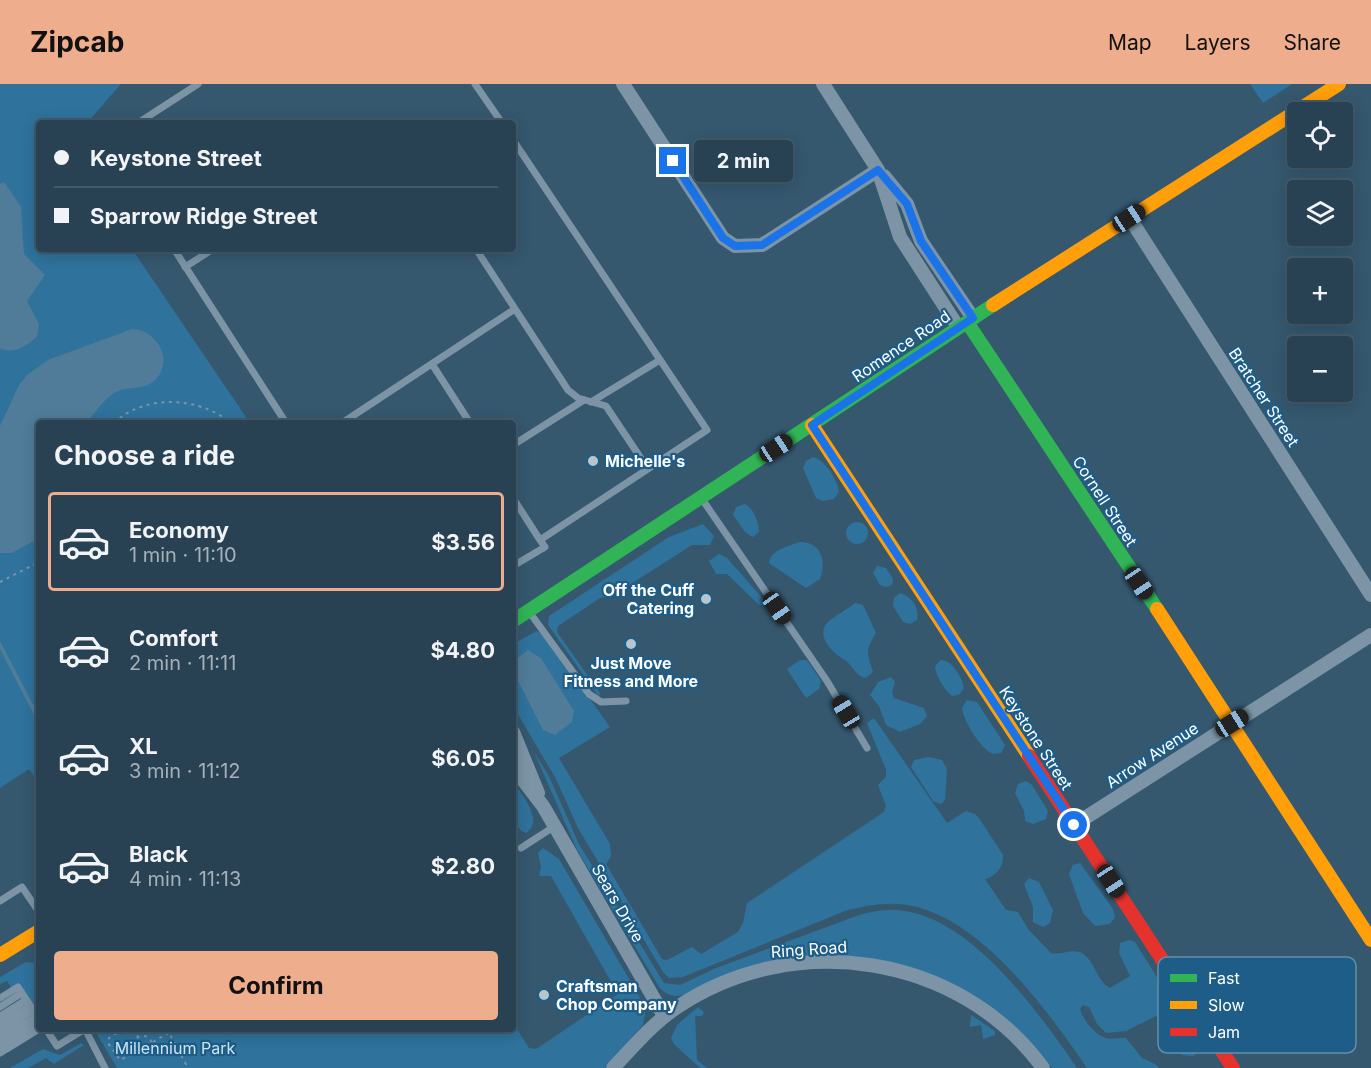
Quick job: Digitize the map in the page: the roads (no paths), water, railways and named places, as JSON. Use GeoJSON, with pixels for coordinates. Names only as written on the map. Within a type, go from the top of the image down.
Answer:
{"type":"FeatureCollection","features":[{"type":"Feature","properties":{"kind":"street"},"geometry":{"type":"LineString","coordinates":[[623,84],[723,238],[735,246],[762,245],[878,170]]}},
{"type":"Feature","properties":{"kind":"street"},"geometry":{"type":"LineString","coordinates":[[823,84],[878,170],[900,237],[966,323]]}},
{"type":"Feature","properties":{"kind":"street","name":"Romence Road"},"geometry":{"type":"LineString","coordinates":[[516,619],[966,323],[1339,84]]}},
{"type":"Feature","properties":{"kind":"street","name":"Bratcher Street"},"geometry":{"type":"LineString","coordinates":[[1129,218],[1371,594]]}},
{"type":"Feature","properties":{"kind":"street","name":"Cornell Street"},"geometry":{"type":"LineString","coordinates":[[966,323],[1232,723],[1371,940]]}},
{"type":"Feature","properties":{"kind":"street","name":"Keystone Street"},"geometry":{"type":"LineString","coordinates":[[812,425],[1160,957]]}},
{"type":"Feature","properties":{"kind":"street","name":"Arrow Avenue"},"geometry":{"type":"LineString","coordinates":[[1074,825],[1371,635]]}},
{"type":"Feature","properties":{"kind":"street","name":"Sears Drive"},"geometry":{"type":"LineString","coordinates":[[516,739],[543,806]]}},
{"type":"Feature","properties":{"kind":"street","name":"Sears Drive"},"geometry":{"type":"LineString","coordinates":[[516,771],[543,806],[664,1016]]}},
{"type":"Feature","properties":{"kind":"street"},"geometry":{"type":"LineString","coordinates":[[0,955],[36,937]]}},
{"type":"Feature","properties":{"kind":"street","name":"Ring Road"},"geometry":{"type":"LineString","coordinates":[[613,1068],[664,1016],[704,992],[759,970],[802,962],[865,962],[918,976],[961,997],[1009,1031],[1043,1068]]}},
{"type":"Feature","properties":{"kind":"street","name":"Keystone Street"},"geometry":{"type":"LineString","coordinates":[[1223,1053],[1233,1068]]}},
{"type":"Feature","properties":{"kind":"lane"},"geometry":{"type":"LineString","coordinates":[[143,120],[198,84]]}},
{"type":"Feature","properties":{"kind":"lane"},"geometry":{"type":"LineString","coordinates":[[476,84],[499,120]]}},
{"type":"Feature","properties":{"kind":"lane"},"geometry":{"type":"LineString","coordinates":[[516,144],[707,430],[540,540]]}},
{"type":"Feature","properties":{"kind":"lane"},"geometry":{"type":"LineString","coordinates":[[176,252],[284,420]]}},
{"type":"Feature","properties":{"kind":"lane"},"geometry":{"type":"LineString","coordinates":[[185,267],[208,252]]}},
{"type":"Feature","properties":{"kind":"lane"},"geometry":{"type":"LineString","coordinates":[[478,252],[568,390],[587,401],[606,406],[648,469]]}},
{"type":"Feature","properties":{"kind":"lane"},"geometry":{"type":"LineString","coordinates":[[347,420],[515,309]]}},
{"type":"Feature","properties":{"kind":"lane"},"geometry":{"type":"LineString","coordinates":[[516,443],[660,360]]}},
{"type":"Feature","properties":{"kind":"lane"},"geometry":{"type":"LineString","coordinates":[[432,364],[468,420]]}},
{"type":"Feature","properties":{"kind":"lane"},"geometry":{"type":"LineString","coordinates":[[700,497],[716,515],[728,538],[827,681],[867,748]]}},
{"type":"Feature","properties":{"kind":"lane"},"geometry":{"type":"LineString","coordinates":[[516,503],[544,547],[516,564]]}},
{"type":"Feature","properties":{"kind":"lane"},"geometry":{"type":"LineString","coordinates":[[528,611],[589,694],[602,702],[626,701]]}},
{"type":"Feature","properties":{"kind":"lane"},"geometry":{"type":"LineString","coordinates":[[521,848],[555,826]]}},
{"type":"Feature","properties":{"kind":"lane"},"geometry":{"type":"LineString","coordinates":[[0,901],[22,887],[36,908]]}},
{"type":"Feature","properties":{"kind":"lane"},"geometry":{"type":"LineString","coordinates":[[0,998],[18,987],[32,1009]]}},
{"type":"Feature","properties":{"kind":"lane"},"geometry":{"type":"LineString","coordinates":[[0,1007],[32,1009]]}},
{"type":"Feature","properties":{"kind":"lane"},"geometry":{"type":"LineString","coordinates":[[0,1016],[32,1009]]}},
{"type":"Feature","properties":{"kind":"lane"},"geometry":{"type":"LineString","coordinates":[[0,1024],[32,1009]]}},
{"type":"Feature","properties":{"kind":"lane"},"geometry":{"type":"LineString","coordinates":[[0,1031],[32,1009]]}},
{"type":"Feature","properties":{"kind":"lane"},"geometry":{"type":"LineString","coordinates":[[0,1039],[32,1009]]}},
{"type":"Feature","properties":{"kind":"lane"},"geometry":{"type":"LineString","coordinates":[[0,1046],[32,1009]]}},
{"type":"Feature","properties":{"kind":"lane"},"geometry":{"type":"LineString","coordinates":[[0,1053],[36,1031]]}},
{"type":"Feature","properties":{"kind":"lane"},"geometry":{"type":"LineString","coordinates":[[48,1032],[57,1046],[80,1032]]}},
{"type":"Feature","properties":{"kind":"lane"},"geometry":{"type":"LineString","coordinates":[[87,1032],[105,1068]]}},
{"type":"Feature","properties":{"kind":"place","name":"Michelle's"},"geometry":{"type":"Point","coordinates":[593,461]}},
{"type":"Feature","properties":{"kind":"place","name":"Off the Cuff Catering"},"geometry":{"type":"Point","coordinates":[706,599]}},
{"type":"Feature","properties":{"kind":"place","name":"Just Move Fitness and More"},"geometry":{"type":"Point","coordinates":[631,644]}},
{"type":"Feature","properties":{"kind":"place","name":"Craftsman Chop Company"},"geometry":{"type":"Point","coordinates":[544,995]}},
{"type":"Feature","properties":{"kind":"park label","name":"Millennium Park"},"geometry":{"type":"Point","coordinates":[175,1048]}}]}
